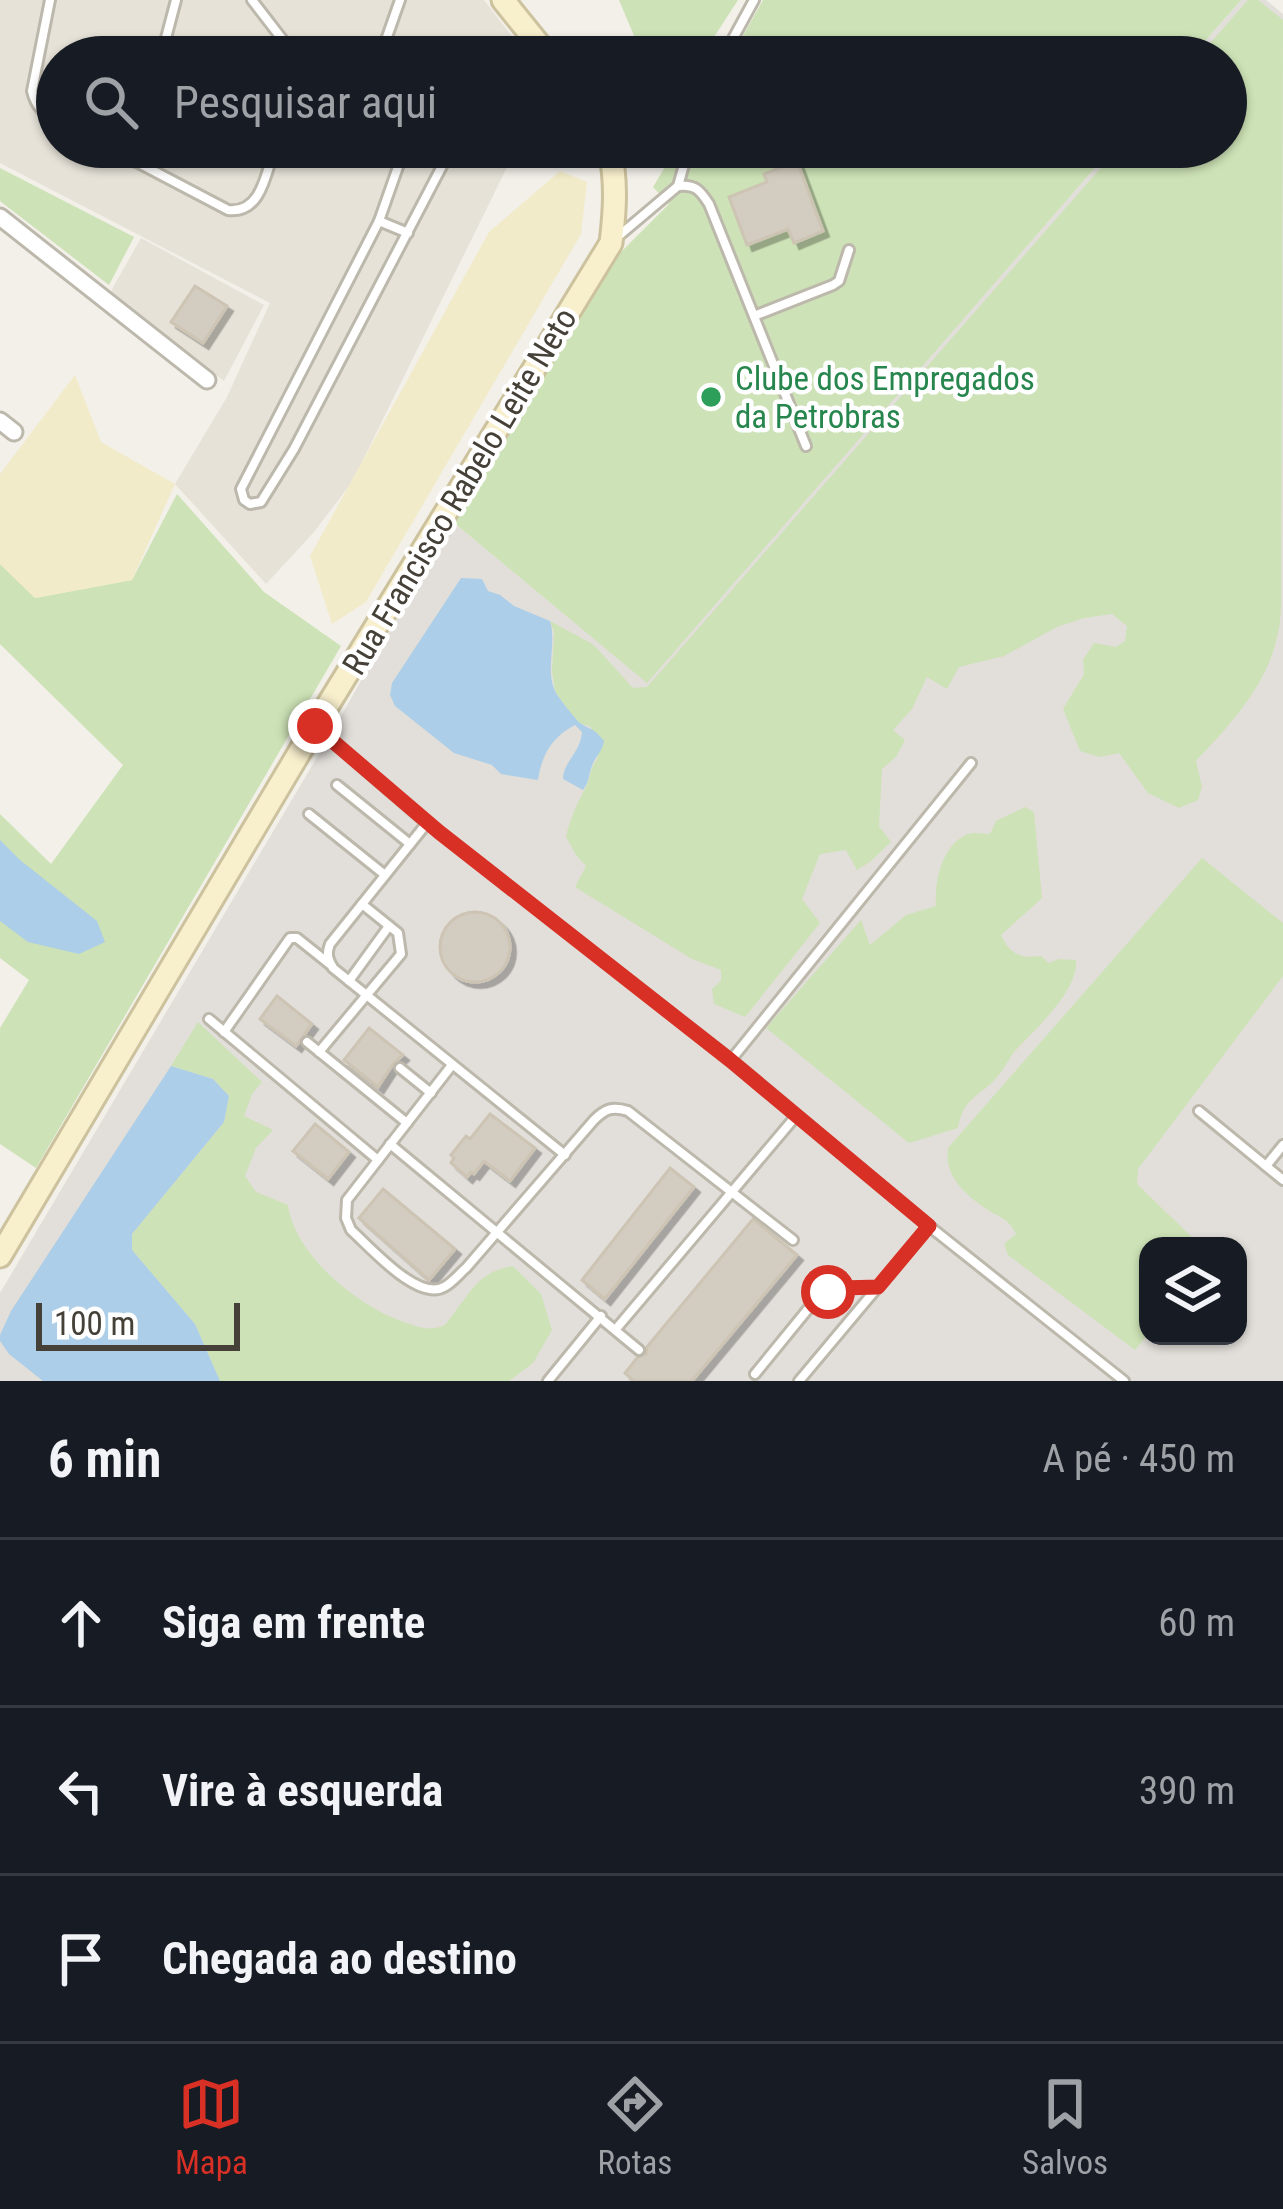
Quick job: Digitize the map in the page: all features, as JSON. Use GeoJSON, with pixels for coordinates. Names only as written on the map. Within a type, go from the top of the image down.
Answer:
{"type":"FeatureCollection","features":[{"type":"Feature","properties":{"kind":"street"},"geometry":{"type":"LineString","coordinates":[[503,0],[532,36]]}},
{"type":"Feature","properties":{"kind":"street","name":"Rua Francisco Rabelo Leite Neto"},"geometry":{"type":"LineString","coordinates":[[0,1256],[315,726],[611,243],[614,168]]}},
{"type":"Feature","properties":{"kind":"street"},"geometry":{"type":"LineString","coordinates":[[0,217],[207,380]]}},
{"type":"Feature","properties":{"kind":"lane"},"geometry":{"type":"LineString","coordinates":[[43,36],[50,0]]}},
{"type":"Feature","properties":{"kind":"lane"},"geometry":{"type":"LineString","coordinates":[[167,36],[176,0]]}},
{"type":"Feature","properties":{"kind":"lane"},"geometry":{"type":"LineString","coordinates":[[252,0],[280,36]]}},
{"type":"Feature","properties":{"kind":"lane"},"geometry":{"type":"LineString","coordinates":[[387,36],[400,0]]}},
{"type":"Feature","properties":{"kind":"lane"},"geometry":{"type":"LineString","coordinates":[[734,36],[754,0]]}},
{"type":"Feature","properties":{"kind":"lane"},"geometry":{"type":"LineString","coordinates":[[36,71],[32,91],[36,105]]}},
{"type":"Feature","properties":{"kind":"lane"},"geometry":{"type":"LineString","coordinates":[[149,168],[239,212],[259,196],[268,168]]}},
{"type":"Feature","properties":{"kind":"lane"},"geometry":{"type":"LineString","coordinates":[[398,168],[380,220],[244,480],[241,496],[250,504],[261,502],[284,465],[441,168]]}},
{"type":"Feature","properties":{"kind":"lane"},"geometry":{"type":"LineString","coordinates":[[611,243],[678,186],[683,168]]}},
{"type":"Feature","properties":{"kind":"lane"},"geometry":{"type":"LineString","coordinates":[[678,186],[700,190],[709,204],[806,446]]}},
{"type":"Feature","properties":{"kind":"lane"},"geometry":{"type":"LineString","coordinates":[[380,220],[408,233]]}},
{"type":"Feature","properties":{"kind":"lane"},"geometry":{"type":"LineString","coordinates":[[754,316],[833,285],[849,250]]}},
{"type":"Feature","properties":{"kind":"lane"},"geometry":{"type":"LineString","coordinates":[[315,726],[427,823],[730,1060],[1124,1381]]}},
{"type":"Feature","properties":{"kind":"lane"},"geometry":{"type":"LineString","coordinates":[[730,1060],[971,764]]}},
{"type":"Feature","properties":{"kind":"lane"},"geometry":{"type":"LineString","coordinates":[[337,784],[410,844]]}},
{"type":"Feature","properties":{"kind":"lane"},"geometry":{"type":"LineString","coordinates":[[309,814],[386,874]]}},
{"type":"Feature","properties":{"kind":"lane"},"geometry":{"type":"LineString","coordinates":[[333,968],[327,953],[330,944],[427,823]]}},
{"type":"Feature","properties":{"kind":"lane"},"geometry":{"type":"LineString","coordinates":[[320,1052],[401,954],[398,933],[362,904]]}},
{"type":"Feature","properties":{"kind":"lane"},"geometry":{"type":"LineString","coordinates":[[349,981],[389,926]]}},
{"type":"Feature","properties":{"kind":"lane"},"geometry":{"type":"LineString","coordinates":[[224,1031],[290,938],[297,938],[565,1155]]}},
{"type":"Feature","properties":{"kind":"lane"},"geometry":{"type":"LineString","coordinates":[[209,1019],[378,1160]]}},
{"type":"Feature","properties":{"kind":"lane"},"geometry":{"type":"LineString","coordinates":[[307,1042],[407,1123]]}},
{"type":"Feature","properties":{"kind":"lane"},"geometry":{"type":"LineString","coordinates":[[452,1065],[347,1200],[351,1230],[415,1286],[430,1291],[442,1288],[497,1234],[604,1110],[615,1107],[628,1111],[793,1240]]}},
{"type":"Feature","properties":{"kind":"lane"},"geometry":{"type":"LineString","coordinates":[[400,1068],[431,1093]]}},
{"type":"Feature","properties":{"kind":"lane"},"geometry":{"type":"LineString","coordinates":[[1199,1111],[1283,1180]]}},
{"type":"Feature","properties":{"kind":"lane"},"geometry":{"type":"LineString","coordinates":[[616,1329],[796,1116]]}},
{"type":"Feature","properties":{"kind":"lane"},"geometry":{"type":"LineString","coordinates":[[390,1144],[639,1350]]}},
{"type":"Feature","properties":{"kind":"lane"},"geometry":{"type":"LineString","coordinates":[[1266,1166],[1283,1144]]}},
{"type":"Feature","properties":{"kind":"lane"},"geometry":{"type":"LineString","coordinates":[[799,1381],[929,1226]]}},
{"type":"Feature","properties":{"kind":"lane"},"geometry":{"type":"LineString","coordinates":[[755,1374],[817,1298],[841,1288],[878,1287]]}},
{"type":"Feature","properties":{"kind":"lane"},"geometry":{"type":"LineString","coordinates":[[548,1381],[602,1316]]}},
{"type":"Feature","properties":{"kind":"shaded area"},"geometry":{"type":"Polygon","coordinates":[[[0,0],[484,0],[512,36],[36,36],[36,168],[507,168],[352,482],[266,584],[175,484],[227,397],[270,303],[0,163],[0,0]]]}},
{"type":"Feature","properties":{"kind":"shaded area"},"geometry":{"type":"Polygon","coordinates":[[[1241,0],[1266,0],[1283,14],[1283,1381],[0,1381],[0,1293],[452,521],[647,682],[1095,168],[1247,168],[1247,36],[1209,36],[1241,0]]]}},
{"type":"Feature","properties":{"kind":"shaded area"},"geometry":{"type":"Polygon","coordinates":[[[141,238],[264,305],[224,381],[111,291],[141,238]]]}},
{"type":"Feature","properties":{"kind":"green space"},"geometry":{"type":"Polygon","coordinates":[[[619,0],[738,0],[715,36],[634,36],[619,0]]]}},
{"type":"Feature","properties":{"kind":"green space"},"geometry":{"type":"Polygon","coordinates":[[[763,0],[1241,0],[1209,36],[743,36],[763,0]]]}},
{"type":"Feature","properties":{"kind":"green space"},"geometry":{"type":"Polygon","coordinates":[[[1248,0],[1258,0],[1283,20],[1281,598],[1280,623],[1267,668],[1228,726],[1196,761],[1202,787],[1198,800],[1179,808],[1148,793],[1119,753],[1100,757],[1080,751],[1063,709],[1084,674],[1083,660],[1094,643],[1116,647],[1125,641],[1127,626],[1112,614],[1057,627],[1004,656],[959,667],[947,689],[927,677],[912,709],[893,730],[905,740],[882,769],[879,826],[891,842],[857,870],[846,850],[820,854],[802,899],[820,923],[745,1017],[714,1004],[712,989],[721,981],[721,970],[692,959],[575,887],[586,866],[566,837],[598,758],[591,727],[577,722],[555,692],[550,621],[594,645],[633,688],[647,687],[1101,168],[1247,168],[1247,36],[1216,36],[1248,0]]]}},
{"type":"Feature","properties":{"kind":"green space"},"geometry":{"type":"Polygon","coordinates":[[[0,168],[134,237],[109,285],[0,201],[0,168]]]}},
{"type":"Feature","properties":{"kind":"green space","name":"Clube dos Empregados da Petrobras"},"geometry":{"type":"Polygon","coordinates":[[[664,168],[1095,168],[647,683],[452,521],[600,273],[669,204],[653,187],[664,168]]]}},
{"type":"Feature","properties":{"kind":"green space"},"geometry":{"type":"Polygon","coordinates":[[[177,494],[264,592],[341,646],[36,1168],[0,1144],[0,1028],[29,980],[0,958],[0,814],[51,864],[123,765],[0,644],[0,564],[35,598],[132,580],[177,494]]]}},
{"type":"Feature","properties":{"kind":"green space"},"geometry":{"type":"Polygon","coordinates":[[[1025,807],[1034,812],[1042,898],[1001,935],[1021,956],[1041,956],[1049,963],[1076,960],[1075,972],[1054,1009],[998,1076],[968,1103],[958,1128],[909,1143],[766,1028],[861,920],[870,945],[906,915],[936,906],[938,875],[952,846],[968,834],[990,834],[996,821],[1025,807]]]}},
{"type":"Feature","properties":{"kind":"green space"},"geometry":{"type":"Polygon","coordinates":[[[1202,858],[1283,923],[1283,976],[1138,1169],[1137,1184],[1192,1237],[1139,1237],[1139,1345],[1135,1350],[1008,1255],[1004,1244],[1016,1234],[958,1184],[949,1167],[948,1148],[1202,858]]]}},
{"type":"Feature","properties":{"kind":"green space"},"geometry":{"type":"Polygon","coordinates":[[[198,1022],[262,1082],[244,1116],[273,1130],[256,1148],[245,1176],[256,1192],[288,1205],[303,1244],[317,1262],[372,1307],[432,1329],[446,1324],[481,1280],[513,1266],[541,1294],[552,1330],[533,1363],[509,1381],[220,1381],[195,1324],[132,1250],[132,1234],[224,1122],[229,1096],[213,1079],[171,1066],[198,1022]]]}},
{"type":"Feature","properties":{"kind":"sand"},"geometry":{"type":"Polygon","coordinates":[[[560,171],[587,182],[581,234],[366,602],[332,624],[310,556],[489,232],[560,171]]]}},
{"type":"Feature","properties":{"kind":"sand"},"geometry":{"type":"Polygon","coordinates":[[[75,375],[101,442],[175,484],[132,580],[35,598],[0,564],[0,474],[75,375]]]}},
{"type":"Feature","properties":{"kind":"water"},"geometry":{"type":"Polygon","coordinates":[[[461,578],[482,579],[488,591],[550,621],[555,691],[578,721],[604,741],[583,790],[563,779],[581,739],[582,732],[575,725],[549,747],[538,780],[501,774],[492,765],[454,753],[395,706],[392,683],[461,578]]]}},
{"type":"Feature","properties":{"kind":"water"},"geometry":{"type":"Polygon","coordinates":[[[0,840],[97,921],[105,942],[79,954],[28,942],[0,921],[0,840]]]}},
{"type":"Feature","properties":{"kind":"water"},"geometry":{"type":"Polygon","coordinates":[[[171,1066],[213,1079],[229,1096],[224,1122],[132,1234],[132,1250],[195,1324],[220,1381],[43,1381],[9,1354],[0,1335],[171,1066]]]}},
{"type":"Feature","properties":{"kind":"building"},"geometry":{"type":"Polygon","coordinates":[[[800,168],[823,231],[794,243],[788,229],[747,245],[729,197],[767,182],[764,174],[800,168]]]}},
{"type":"Feature","properties":{"kind":"building"},"geometry":{"type":"Polygon","coordinates":[[[195,286],[227,306],[203,343],[171,322],[195,286]]]}},
{"type":"Feature","properties":{"kind":"building"},"geometry":{"type":"Polygon","coordinates":[[[475,912],[500,922],[510,947],[500,972],[475,982],[450,972],[440,947],[450,922],[475,912]]]}},
{"type":"Feature","properties":{"kind":"building"},"geometry":{"type":"Polygon","coordinates":[[[277,996],[312,1024],[296,1046],[260,1019],[277,996]]]}},
{"type":"Feature","properties":{"kind":"building"},"geometry":{"type":"Polygon","coordinates":[[[369,1028],[403,1055],[378,1087],[344,1060],[369,1028]]]}},
{"type":"Feature","properties":{"kind":"building"},"geometry":{"type":"Polygon","coordinates":[[[490,1114],[535,1148],[510,1181],[484,1161],[467,1177],[451,1163],[451,1155],[466,1136],[470,1139],[490,1114]]]}},
{"type":"Feature","properties":{"kind":"building"},"geometry":{"type":"Polygon","coordinates":[[[315,1124],[349,1152],[328,1179],[293,1151],[315,1124]]]}},
{"type":"Feature","properties":{"kind":"building"},"geometry":{"type":"Polygon","coordinates":[[[670,1168],[694,1187],[605,1299],[582,1280],[670,1168]]]}},
{"type":"Feature","properties":{"kind":"building"},"geometry":{"type":"Polygon","coordinates":[[[383,1189],[455,1249],[429,1280],[359,1218],[383,1189]]]}},
{"type":"Feature","properties":{"kind":"building"},"geometry":{"type":"Polygon","coordinates":[[[753,1219],[797,1255],[692,1381],[634,1381],[625,1373],[646,1354],[753,1219]]]}},
{"type":"Feature","properties":{"kind":"place","name":"Clube dos Empregados da Petrobras"},"geometry":{"type":"Point","coordinates":[711,397]}},
{"type":"Feature","properties":{"kind":"route"},"geometry":{"type":"LineString","coordinates":[[315,726],[439,832],[730,1060],[929,1226],[878,1287],[828,1292]]}}]}
